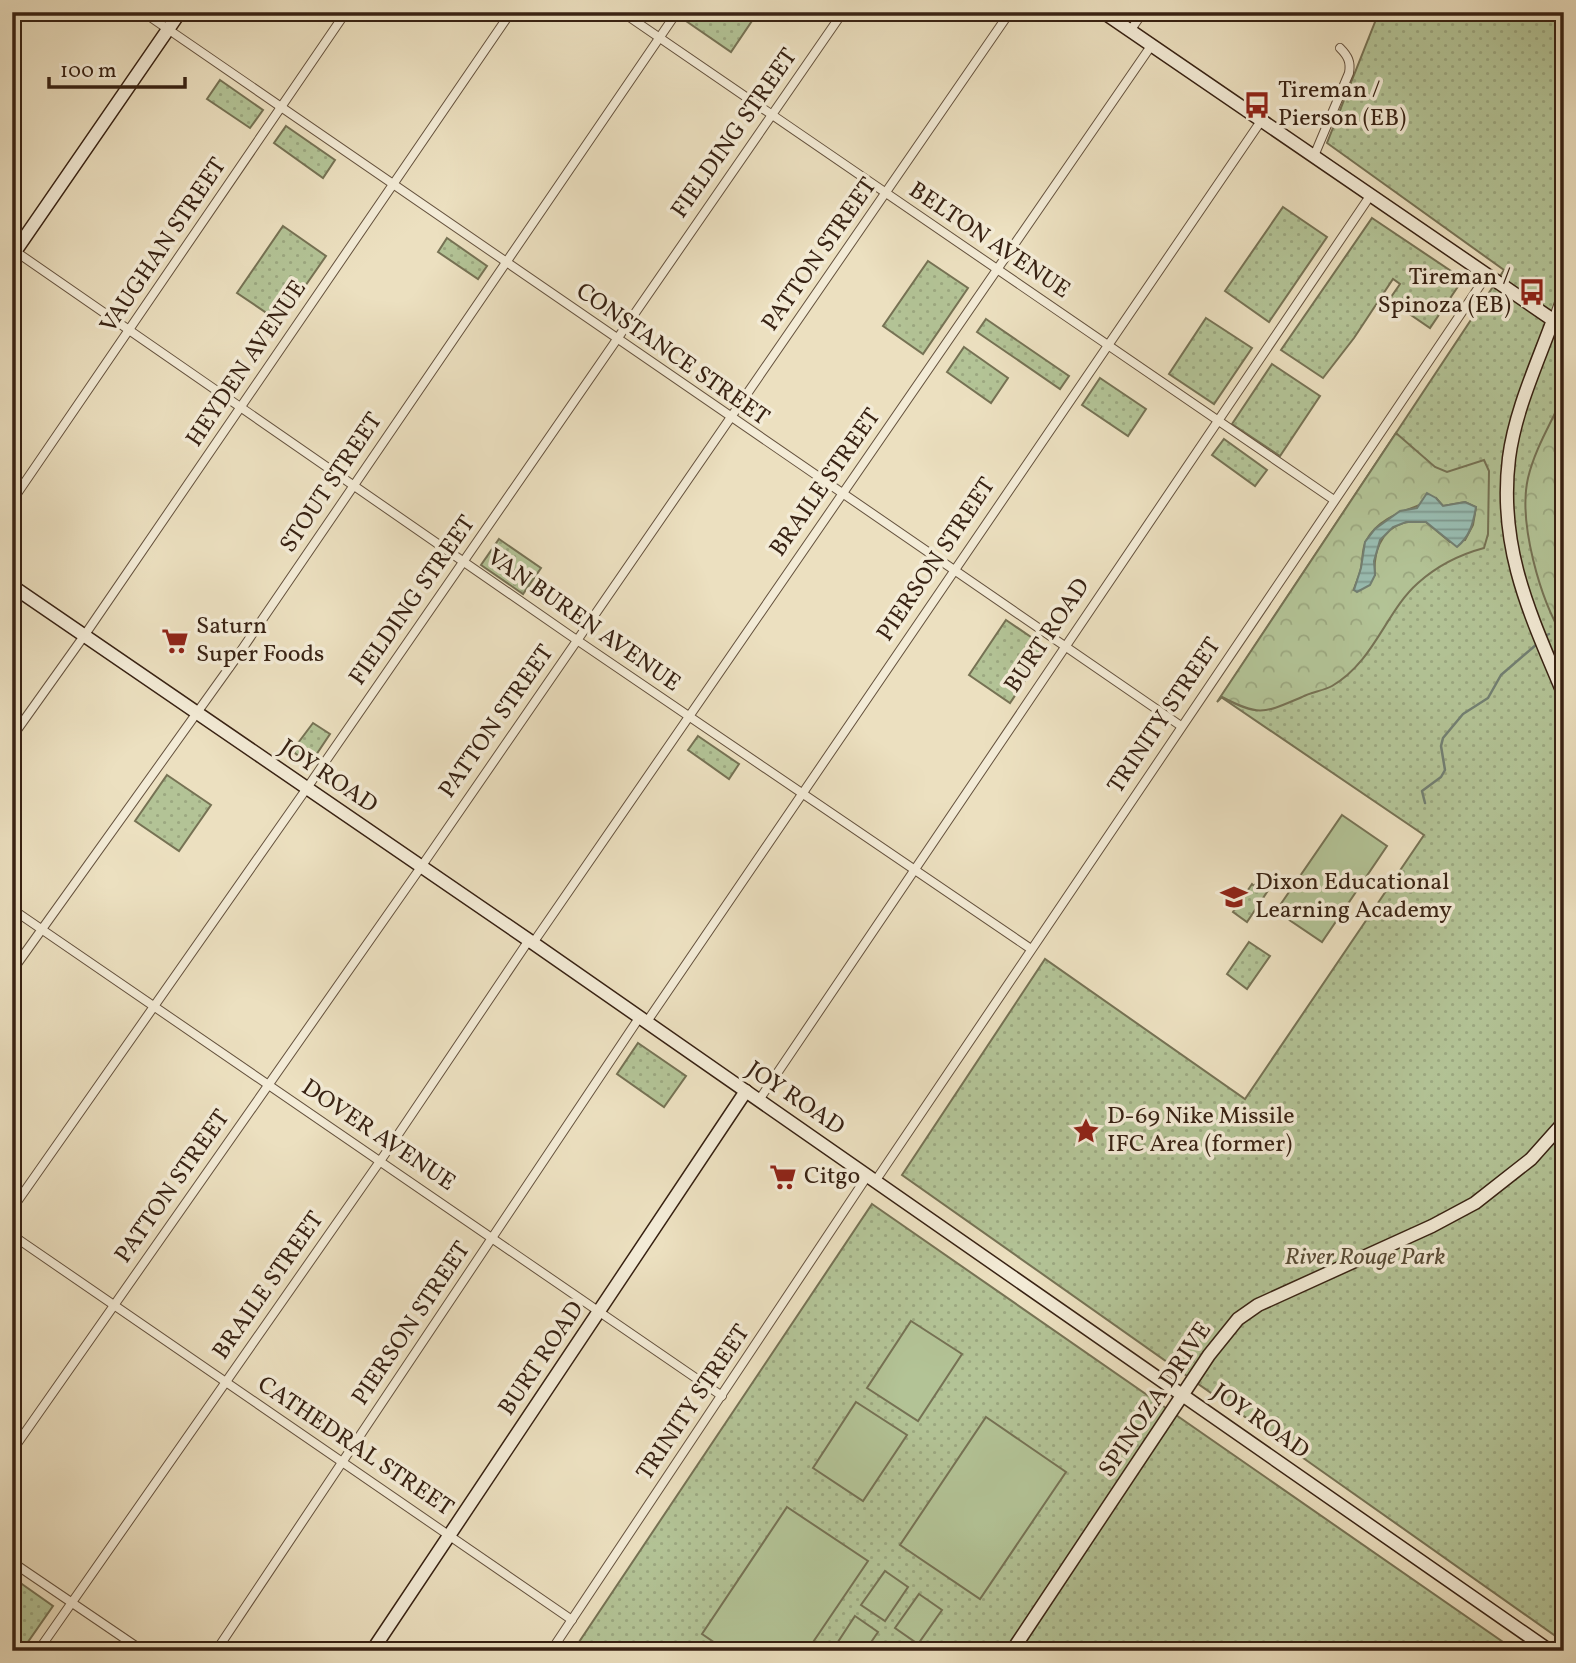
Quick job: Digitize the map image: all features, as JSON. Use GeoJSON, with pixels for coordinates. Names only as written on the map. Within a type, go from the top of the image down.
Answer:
{"type":"FeatureCollection","features":[{"type":"Feature","properties":{"kind":"street","name":"CONSTANCE STREET"},"geometry":{"type":"LineString","coordinates":[[143,12],[616,340],[1181,726]]}},
{"type":"Feature","properties":{"kind":"street"},"geometry":{"type":"LineString","coordinates":[[13,252],[180,12]]}},
{"type":"Feature","properties":{"kind":"street","name":"VAUGHAN STREET"},"geometry":{"type":"LineString","coordinates":[[12,501],[346,12]]}},
{"type":"Feature","properties":{"kind":"street","name":"HEYDEN AVENUE"},"geometry":{"type":"LineString","coordinates":[[12,737],[511,12]]}},
{"type":"Feature","properties":{"kind":"street","name":"BELTON AVENUE"},"geometry":{"type":"LineString","coordinates":[[622,12],[1334,500]]}},
{"type":"Feature","properties":{"kind":"street","name":"STOUT STREET"},"geometry":{"type":"LineString","coordinates":[[12,971],[197,713],[677,12]]}},
{"type":"Feature","properties":{"kind":"street","name":"FIELDING STREET"},"geometry":{"type":"LineString","coordinates":[[12,1209],[307,788],[843,12]]}},
{"type":"Feature","properties":{"kind":"street","name":"PATTON STREET"},"geometry":{"type":"LineString","coordinates":[[12,1451],[421,867],[1010,12]]}},
{"type":"Feature","properties":{"kind":"street"},"geometry":{"type":"LineString","coordinates":[[1103,12],[1553,320]]}},
{"type":"Feature","properties":{"kind":"street"},"geometry":{"type":"LineString","coordinates":[[1130,31],[1143,12]]}},
{"type":"Feature","properties":{"kind":"street","name":"BRAILE STREET"},"geometry":{"type":"LineString","coordinates":[[38,1651],[690,718],[841,494],[1151,46]]}},
{"type":"Feature","properties":{"kind":"street"},"geometry":{"type":"LineString","coordinates":[[1314,156],[1349,73],[1347,55],[1340,48]]}},
{"type":"Feature","properties":{"kind":"street","name":"PIERSON STREET"},"geometry":{"type":"LineString","coordinates":[[216,1651],[492,1238],[802,794],[1261,121]]}},
{"type":"Feature","properties":{"kind":"street","name":"BURT ROAD"},"geometry":{"type":"LineString","coordinates":[[759,1100],[1370,196]]}},
{"type":"Feature","properties":{"kind":"street","name":"VAN BUREN AVENUE"},"geometry":{"type":"LineString","coordinates":[[13,252],[1031,949]]}},
{"type":"Feature","properties":{"kind":"street","name":"TRINITY STREET"},"geometry":{"type":"LineString","coordinates":[[551,1651],[1487,275]]}},
{"type":"Feature","properties":{"kind":"street"},"geometry":{"type":"LineString","coordinates":[[1564,288],[1521,408],[1509,456],[1506,509],[1518,581],[1564,695]]}},
{"type":"Feature","properties":{"kind":"street","name":"JOY ROAD"},"geometry":{"type":"LineString","coordinates":[[12,586],[1184,1394],[1550,1651]]}},
{"type":"Feature","properties":{"kind":"street","name":"DOVER AVENUE"},"geometry":{"type":"LineString","coordinates":[[12,909],[722,1396]]}},
{"type":"Feature","properties":{"kind":"street","name":"BURT ROAD"},"geometry":{"type":"LineString","coordinates":[[372,1651],[746,1091]]}},
{"type":"Feature","properties":{"kind":"street","name":"SPINOZA DRIVE"},"geometry":{"type":"LineString","coordinates":[[1012,1651],[1223,1336],[1249,1310],[1432,1226],[1475,1203],[1531,1159],[1564,1122]]}},
{"type":"Feature","properties":{"kind":"street","name":"CATHEDRAL STREET"},"geometry":{"type":"LineString","coordinates":[[12,1235],[572,1619]]}},
{"type":"Feature","properties":{"kind":"street"},"geometry":{"type":"LineString","coordinates":[[12,1562],[143,1651]]}},
{"type":"Feature","properties":{"kind":"green space"},"geometry":{"type":"Polygon","coordinates":[[[692,12],[758,12],[731,52],[686,21],[692,12]]]}},
{"type":"Feature","properties":{"kind":"green space","name":"River Rouge Park"},"geometry":{"type":"Polygon","coordinates":[[[1379,12],[1564,12],[1564,1642],[902,1175],[1045,959],[1245,1099],[1424,835],[1221,697],[1504,270],[1327,143],[1379,12]]]}},
{"type":"Feature","properties":{"kind":"green space"},"geometry":{"type":"Polygon","coordinates":[[[220,80],[263,110],[250,128],[207,99],[220,80]]]}},
{"type":"Feature","properties":{"kind":"green space"},"geometry":{"type":"Polygon","coordinates":[[[286,126],[335,160],[323,178],[274,143],[286,126]]]}},
{"type":"Feature","properties":{"kind":"green space"},"geometry":{"type":"Polygon","coordinates":[[[1283,207],[1327,237],[1269,322],[1225,291],[1283,207]]]}},
{"type":"Feature","properties":{"kind":"green space"},"geometry":{"type":"Polygon","coordinates":[[[1372,218],[1463,279],[1430,328],[1389,300],[1400,284],[1393,279],[1354,338],[1323,378],[1281,350],[1372,218]]]}},
{"type":"Feature","properties":{"kind":"green space"},"geometry":{"type":"Polygon","coordinates":[[[283,226],[326,256],[280,322],[237,293],[283,226]]]}},
{"type":"Feature","properties":{"kind":"green space"},"geometry":{"type":"Polygon","coordinates":[[[447,238],[487,266],[478,279],[438,252],[447,238]]]}},
{"type":"Feature","properties":{"kind":"green space"},"geometry":{"type":"Polygon","coordinates":[[[928,261],[968,288],[923,354],[883,326],[928,261]]]}},
{"type":"Feature","properties":{"kind":"green space"},"geometry":{"type":"Polygon","coordinates":[[[1206,318],[1252,348],[1214,404],[1169,374],[1206,318]]]}},
{"type":"Feature","properties":{"kind":"green space"},"geometry":{"type":"Polygon","coordinates":[[[986,319],[1069,376],[1060,389],[977,332],[986,319]]]}},
{"type":"Feature","properties":{"kind":"green space"},"geometry":{"type":"Polygon","coordinates":[[[964,347],[1008,378],[991,403],[947,372],[964,347]]]}},
{"type":"Feature","properties":{"kind":"green space"},"geometry":{"type":"Polygon","coordinates":[[[1272,364],[1320,396],[1280,456],[1232,424],[1272,364]]]}},
{"type":"Feature","properties":{"kind":"green space"},"geometry":{"type":"Polygon","coordinates":[[[1100,378],[1146,409],[1128,436],[1082,405],[1100,378]]]}},
{"type":"Feature","properties":{"kind":"green space"},"geometry":{"type":"Polygon","coordinates":[[[1564,394],[1564,493],[1556,529],[1564,576],[1564,638],[1547,603],[1533,560],[1526,516],[1526,496],[1535,456],[1564,394]]]}},
{"type":"Feature","properties":{"kind":"green space"},"geometry":{"type":"Polygon","coordinates":[[[1396,433],[1435,467],[1447,472],[1484,460],[1489,471],[1488,534],[1484,548],[1449,561],[1418,583],[1407,594],[1359,664],[1346,676],[1328,688],[1270,709],[1245,708],[1222,697],[1217,702],[1396,433]],[[1436,498],[1397,514],[1379,525],[1365,544],[1354,589],[1375,575],[1377,551],[1384,537],[1395,526],[1406,522],[1426,522],[1450,542],[1465,540],[1473,525],[1476,507],[1465,502],[1443,506],[1436,498]]]}},
{"type":"Feature","properties":{"kind":"green space"},"geometry":{"type":"Polygon","coordinates":[[[1224,439],[1267,470],[1255,486],[1212,455],[1224,439]]]}},
{"type":"Feature","properties":{"kind":"green space"},"geometry":{"type":"Polygon","coordinates":[[[499,539],[541,568],[523,594],[481,565],[499,539]]]}},
{"type":"Feature","properties":{"kind":"green space"},"geometry":{"type":"Polygon","coordinates":[[[1006,620],[1047,648],[1010,703],[969,675],[1006,620]]]}},
{"type":"Feature","properties":{"kind":"green space"},"geometry":{"type":"Polygon","coordinates":[[[313,723],[330,734],[310,764],[292,751],[313,723]]]}},
{"type":"Feature","properties":{"kind":"green space"},"geometry":{"type":"Polygon","coordinates":[[[698,736],[739,764],[729,779],[688,750],[698,736]]]}},
{"type":"Feature","properties":{"kind":"green space"},"geometry":{"type":"Polygon","coordinates":[[[167,775],[211,805],[179,851],[135,821],[167,775]]]}},
{"type":"Feature","properties":{"kind":"green space"},"geometry":{"type":"Polygon","coordinates":[[[1342,815],[1387,846],[1322,942],[1276,911],[1342,815]]]}},
{"type":"Feature","properties":{"kind":"green space"},"geometry":{"type":"Polygon","coordinates":[[[1257,882],[1269,889],[1247,922],[1233,912],[1252,884],[1254,886],[1257,882]]]}},
{"type":"Feature","properties":{"kind":"green space"},"geometry":{"type":"Polygon","coordinates":[[[1249,942],[1270,956],[1247,989],[1227,974],[1249,942]]]}},
{"type":"Feature","properties":{"kind":"green space"},"geometry":{"type":"Polygon","coordinates":[[[638,1043],[686,1076],[664,1107],[617,1074],[638,1043]]]}},
{"type":"Feature","properties":{"kind":"green space"},"geometry":{"type":"Polygon","coordinates":[[[872,1204],[1516,1651],[573,1651],[872,1204]]]}},
{"type":"Feature","properties":{"kind":"green space"},"geometry":{"type":"Polygon","coordinates":[[[911,1321],[962,1354],[918,1421],[867,1388],[911,1321]]]}},
{"type":"Feature","properties":{"kind":"green space"},"geometry":{"type":"Polygon","coordinates":[[[856,1402],[907,1435],[863,1501],[813,1468],[856,1402]]]}},
{"type":"Feature","properties":{"kind":"green space"},"geometry":{"type":"Polygon","coordinates":[[[986,1417],[1066,1472],[980,1599],[900,1545],[986,1417]]]}},
{"type":"Feature","properties":{"kind":"green space"},"geometry":{"type":"Polygon","coordinates":[[[787,1507],[868,1561],[807,1651],[727,1651],[702,1634],[787,1507]]]}},
{"type":"Feature","properties":{"kind":"green space"},"geometry":{"type":"Polygon","coordinates":[[[885,1571],[908,1587],[885,1621],[861,1605],[885,1571]]]}},
{"type":"Feature","properties":{"kind":"green space"},"geometry":{"type":"Polygon","coordinates":[[[12,1577],[53,1606],[23,1649],[12,1641],[12,1577]]]}},
{"type":"Feature","properties":{"kind":"green space"},"geometry":{"type":"Polygon","coordinates":[[[919,1594],[942,1610],[918,1644],[895,1628],[919,1594]]]}},
{"type":"Feature","properties":{"kind":"green space"},"geometry":{"type":"Polygon","coordinates":[[[855,1616],[878,1632],[865,1651],[832,1651],[855,1616]]]}},
{"type":"Feature","properties":{"kind":"water"},"geometry":{"type":"Polygon","coordinates":[[[1427,493],[1443,506],[1465,502],[1476,507],[1465,538],[1457,547],[1426,522],[1406,522],[1393,527],[1380,540],[1374,561],[1375,575],[1370,585],[1357,592],[1354,590],[1365,542],[1375,529],[1400,511],[1417,508],[1427,493]]]}},
{"type":"Feature","properties":{"kind":"waterway"},"geometry":{"type":"LineString","coordinates":[[1558,627],[1564,623]]}},
{"type":"Feature","properties":{"kind":"waterway"},"geometry":{"type":"LineString","coordinates":[[1425,803],[1422,791],[1441,777],[1445,770],[1441,746],[1443,738],[1463,714],[1488,698],[1501,675],[1537,644]]}},
{"type":"Feature","properties":{"kind":"place","name":"Tireman / Pierson (EB)"},"geometry":{"type":"Point","coordinates":[1257,105]}},
{"type":"Feature","properties":{"kind":"place","name":"Tireman / Spinoza (EB)"},"geometry":{"type":"Point","coordinates":[1532,292]}},
{"type":"Feature","properties":{"kind":"place","name":"Saturn Super Foods"},"geometry":{"type":"Point","coordinates":[175,641]}},
{"type":"Feature","properties":{"kind":"place","name":"Dixon Educational Learning Academy"},"geometry":{"type":"Point","coordinates":[1234,897]}},
{"type":"Feature","properties":{"kind":"place","name":"D-69 Nike Missile IFC Area (former)"},"geometry":{"type":"Point","coordinates":[1086,1131]}},
{"type":"Feature","properties":{"kind":"place","name":"Citgo"},"geometry":{"type":"Point","coordinates":[783,1177]}}]}
